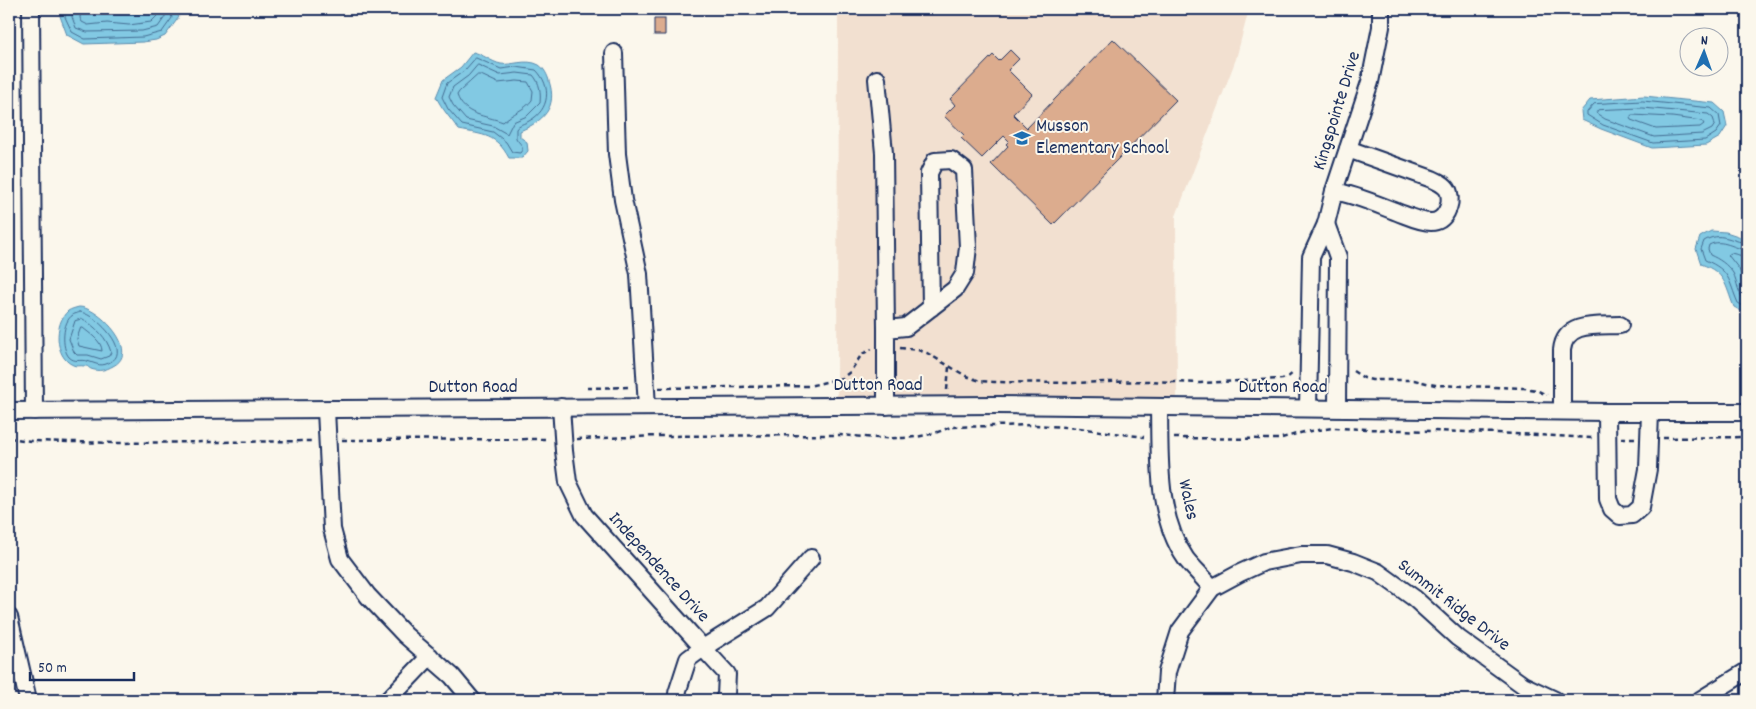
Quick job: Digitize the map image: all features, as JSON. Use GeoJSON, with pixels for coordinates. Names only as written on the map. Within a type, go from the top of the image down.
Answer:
{"type":"FeatureCollection","features":[{"type":"Feature","properties":{"kind":"street"},"geometry":{"type":"LineString","coordinates":[[31,9],[34,411]]}},
{"type":"Feature","properties":{"kind":"street","name":"Kingspointe Drive"},"geometry":{"type":"LineString","coordinates":[[1308,408],[1311,257],[1326,224],[1334,191],[1370,82],[1381,27],[1381,9]]}},
{"type":"Feature","properties":{"kind":"street"},"geometry":{"type":"LineString","coordinates":[[614,53],[617,154],[623,200],[639,274],[647,407]]}},
{"type":"Feature","properties":{"kind":"street"},"geometry":{"type":"LineString","coordinates":[[877,79],[884,153],[886,406]]}},
{"type":"Feature","properties":{"kind":"street"},"geometry":{"type":"LineString","coordinates":[[1334,191],[1352,194],[1416,219],[1432,222],[1440,219],[1448,211],[1449,191],[1443,184],[1348,149]]}},
{"type":"Feature","properties":{"kind":"street"},"geometry":{"type":"LineString","coordinates":[[886,328],[906,327],[931,308],[955,289],[965,273],[968,247],[964,170],[951,160],[936,161],[929,173],[931,308]]}},
{"type":"Feature","properties":{"kind":"street"},"geometry":{"type":"LineString","coordinates":[[1326,224],[1338,257],[1337,408]]}},
{"type":"Feature","properties":{"kind":"street"},"geometry":{"type":"LineString","coordinates":[[1562,407],[1562,350],[1568,336],[1577,328],[1620,325]]}},
{"type":"Feature","properties":{"kind":"street","name":"Dutton Road"},"geometry":{"type":"LineString","coordinates":[[9,411],[886,406],[1562,407],[1607,412],[1747,412]]}},
{"type":"Feature","properties":{"kind":"street","name":"Independence Drive"},"geometry":{"type":"LineString","coordinates":[[561,407],[568,482],[584,515],[703,648],[767,608],[811,558]]}},
{"type":"Feature","properties":{"kind":"street","name":"Wales"},"geometry":{"type":"LineString","coordinates":[[1159,407],[1163,492],[1170,527],[1186,559],[1212,588]]}},
{"type":"Feature","properties":{"kind":"street"},"geometry":{"type":"LineString","coordinates":[[326,410],[332,529],[340,559],[368,596],[405,635],[452,676],[472,700]]}},
{"type":"Feature","properties":{"kind":"street"},"geometry":{"type":"LineString","coordinates":[[1607,412],[1608,499],[1612,510],[1620,516],[1632,515],[1641,507],[1648,469],[1650,412]]}},
{"type":"Feature","properties":{"kind":"street","name":"Summit Ridge Drive"},"geometry":{"type":"LineString","coordinates":[[1165,700],[1167,672],[1180,631],[1212,588],[1264,562],[1301,555],[1327,555],[1353,562],[1378,572],[1414,598],[1458,638],[1523,686],[1555,700]]}},
{"type":"Feature","properties":{"kind":"street"},"geometry":{"type":"LineString","coordinates":[[9,617],[28,700]]}},
{"type":"Feature","properties":{"kind":"street"},"geometry":{"type":"LineString","coordinates":[[680,700],[677,693],[688,659],[703,648],[727,674],[726,696],[723,700]]}},
{"type":"Feature","properties":{"kind":"street"},"geometry":{"type":"LineString","coordinates":[[388,700],[430,656]]}},
{"type":"Feature","properties":{"kind":"street"},"geometry":{"type":"LineString","coordinates":[[1700,700],[1747,671]]}},
{"type":"Feature","properties":{"kind":"path"},"geometry":{"type":"LineString","coordinates":[[587,388],[810,386],[842,378],[850,372],[862,354],[870,349],[906,347],[918,350],[938,359],[966,376],[980,380],[1063,383],[1146,381],[1200,383],[1274,380],[1287,378],[1297,369],[1309,368]]}},
{"type":"Feature","properties":{"kind":"path"},"geometry":{"type":"LineString","coordinates":[[947,388],[950,367]]}},
{"type":"Feature","properties":{"kind":"path"},"geometry":{"type":"LineString","coordinates":[[1338,368],[1349,369],[1364,378],[1372,380],[1414,380],[1435,385],[1530,388],[1562,407]]}},
{"type":"Feature","properties":{"kind":"path"},"geometry":{"type":"LineString","coordinates":[[9,438],[31,441],[130,443],[563,439],[649,436],[814,435],[914,437],[940,432],[950,427],[1027,425],[1079,428],[1160,438],[1270,439],[1333,428],[1607,438],[1747,437]]}},
{"type":"Feature","properties":{"kind":"shaded area","name":"Musson Elementary School"},"geometry":{"type":"Polygon","coordinates":[[[838,9],[1249,9],[1236,59],[1176,216],[1177,397],[837,397],[838,9]]]}},
{"type":"Feature","properties":{"kind":"water"},"geometry":{"type":"Polygon","coordinates":[[[63,9],[174,9],[179,17],[165,36],[156,40],[84,44],[67,35],[60,16],[63,9]]]}},
{"type":"Feature","properties":{"kind":"water"},"geometry":{"type":"Polygon","coordinates":[[[473,52],[501,64],[534,63],[541,66],[547,75],[551,90],[550,106],[536,123],[520,131],[520,137],[527,142],[528,151],[522,158],[509,158],[499,144],[488,137],[459,130],[436,97],[443,80],[461,67],[473,52]]]}},
{"type":"Feature","properties":{"kind":"water"},"geometry":{"type":"Polygon","coordinates":[[[1644,96],[1714,103],[1724,112],[1727,126],[1720,137],[1706,145],[1652,148],[1582,120],[1581,111],[1590,100],[1644,96]]]}},
{"type":"Feature","properties":{"kind":"water"},"geometry":{"type":"Polygon","coordinates":[[[1711,231],[1726,232],[1747,239],[1747,314],[1734,307],[1720,276],[1715,271],[1701,264],[1696,249],[1700,237],[1711,231]]]}},
{"type":"Feature","properties":{"kind":"water"},"geometry":{"type":"Polygon","coordinates":[[[79,307],[97,314],[114,331],[120,341],[123,351],[121,359],[108,369],[94,370],[87,366],[76,366],[67,361],[62,355],[58,340],[60,323],[68,311],[79,307]]]}},
{"type":"Feature","properties":{"kind":"building"},"geometry":{"type":"Polygon","coordinates":[[[654,19],[665,19],[665,35],[654,35],[654,19]]]}},
{"type":"Feature","properties":{"kind":"building"},"geometry":{"type":"Polygon","coordinates":[[[1113,39],[1176,100],[1053,225],[991,164],[1008,146],[1006,144],[1009,141],[1004,136],[982,158],[961,138],[964,135],[944,116],[955,105],[950,99],[993,55],[999,61],[1010,50],[1019,59],[1008,70],[1032,94],[1013,114],[1027,128],[1113,39]]]}},
{"type":"Feature","properties":{"kind":"place","name":"Musson Elementary School"},"geometry":{"type":"Point","coordinates":[1022,138]}}]}
